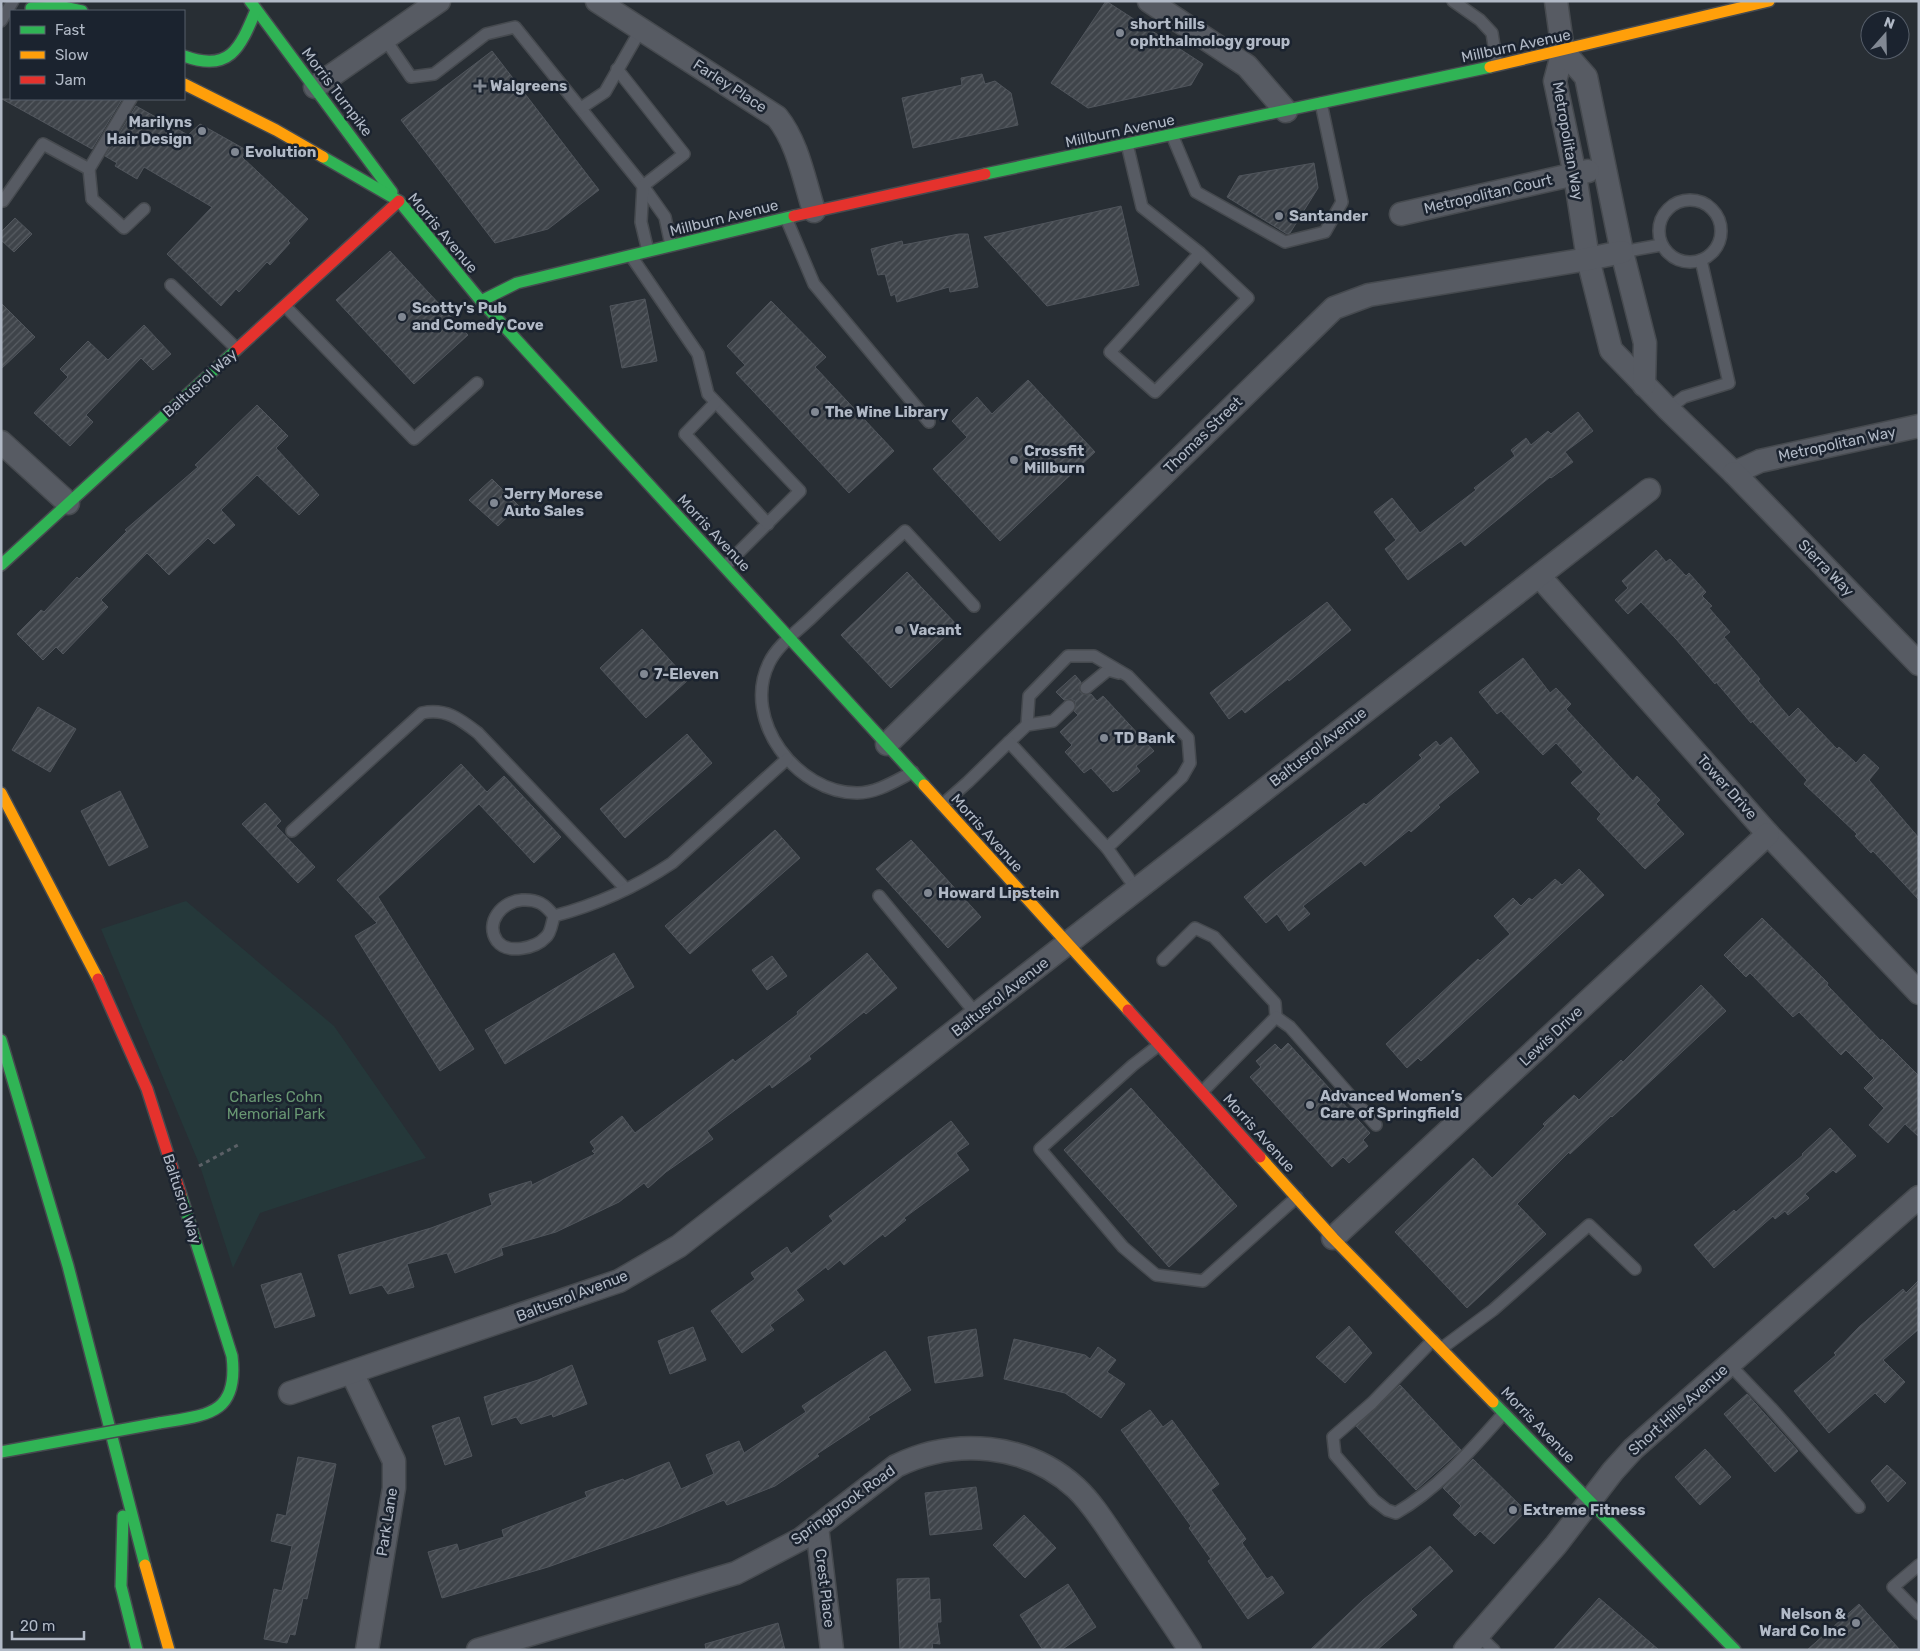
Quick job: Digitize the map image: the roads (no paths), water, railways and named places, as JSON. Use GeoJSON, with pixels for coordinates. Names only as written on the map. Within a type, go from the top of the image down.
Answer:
{"type":"FeatureCollection","features":[{"type":"Feature","properties":{"kind":"main road"},"geometry":{"type":"LineString","coordinates":[[14,1],[34,10],[63,7],[77,10]]}},
{"type":"Feature","properties":{"kind":"main road","name":"Millburn Avenue"},"geometry":{"type":"LineString","coordinates":[[481,301],[517,283],[786,218],[1563,51],[1730,5],[1769,1]]}},
{"type":"Feature","properties":{"kind":"main road"},"geometry":{"type":"LineString","coordinates":[[185,56],[197,62],[211,63],[225,59],[236,50],[244,38],[253,5]]}},
{"type":"Feature","properties":{"kind":"main road","name":"Morris Turnpike"},"geometry":{"type":"LineString","coordinates":[[253,5],[316,87],[399,201]]}},
{"type":"Feature","properties":{"kind":"main road","name":"Morris Avenue"},"geometry":{"type":"LineString","coordinates":[[185,84],[276,130],[399,201],[481,301],[913,772],[1333,1238],[1591,1500],[1734,1650]]}},
{"type":"Feature","properties":{"kind":"main road","name":"Baltusrol Way"},"geometry":{"type":"LineString","coordinates":[[1,565],[399,201]]}},
{"type":"Feature","properties":{"kind":"main road","name":"Baltusrol Way"},"geometry":{"type":"LineString","coordinates":[[1,793],[87,958],[135,1057],[147,1089],[232,1356],[235,1373],[234,1386],[222,1406],[208,1414],[1,1452]]}},
{"type":"Feature","properties":{"kind":"main road"},"geometry":{"type":"LineString","coordinates":[[1,1040],[68,1266],[123,1483],[170,1650]]}},
{"type":"Feature","properties":{"kind":"main road"},"geometry":{"type":"LineString","coordinates":[[123,1483],[121,1586],[137,1650]]}},
{"type":"Feature","properties":{"kind":"street"},"geometry":{"type":"LineString","coordinates":[[316,87],[439,1]]}},
{"type":"Feature","properties":{"kind":"street","name":"Farley Place"},"geometry":{"type":"LineString","coordinates":[[597,1],[776,117],[786,129],[794,146],[814,212]]}},
{"type":"Feature","properties":{"kind":"street"},"geometry":{"type":"LineString","coordinates":[[1149,1],[1247,66],[1286,110]]}},
{"type":"Feature","properties":{"kind":"street"},"geometry":{"type":"LineString","coordinates":[[1556,1],[1563,51]]}},
{"type":"Feature","properties":{"kind":"street","name":"Metropolitan Way"},"geometry":{"type":"LineString","coordinates":[[1563,51],[1586,77],[1622,252],[1645,342],[1644,385]]}},
{"type":"Feature","properties":{"kind":"street","name":"Metropolitan Way"},"geometry":{"type":"LineString","coordinates":[[1563,51],[1555,81],[1575,175],[1588,259],[1612,350],[1644,385],[1734,473],[1760,460],[1919,426]]}},
{"type":"Feature","properties":{"kind":"street","name":"Metropolitan Court"},"geometry":{"type":"LineString","coordinates":[[1401,214],[1604,167]]}},
{"type":"Feature","properties":{"kind":"street","name":"Thomas Street"},"geometry":{"type":"LineString","coordinates":[[887,744],[1334,308],[1369,296],[1622,252]]}},
{"type":"Feature","properties":{"kind":"street"},"geometry":{"type":"LineString","coordinates":[[1,442],[68,504]]}},
{"type":"Feature","properties":{"kind":"street","name":"Sierra Way"},"geometry":{"type":"LineString","coordinates":[[1734,473],[1919,664]]}},
{"type":"Feature","properties":{"kind":"street","name":"Baltusrol Avenue"},"geometry":{"type":"LineString","coordinates":[[290,1394],[619,1281],[678,1246],[977,1016],[1280,776],[1540,577],[1649,490]]}},
{"type":"Feature","properties":{"kind":"street","name":"Tower Drive"},"geometry":{"type":"LineString","coordinates":[[1540,577],[1768,834],[1919,993]]}},
{"type":"Feature","properties":{"kind":"street","name":"Lewis Drive"},"geometry":{"type":"LineString","coordinates":[[1333,1238],[1768,834]]}},
{"type":"Feature","properties":{"kind":"street","name":"Short Hills Avenue"},"geometry":{"type":"LineString","coordinates":[[1479,1645],[1612,1471],[1633,1449],[1919,1197]]}},
{"type":"Feature","properties":{"kind":"street","name":"Park Lane"},"geometry":{"type":"LineString","coordinates":[[352,1373],[394,1461],[394,1488],[367,1650]]}},
{"type":"Feature","properties":{"kind":"street","name":"Springbrook Road"},"geometry":{"type":"LineString","coordinates":[[478,1650],[736,1573],[801,1538],[896,1466],[911,1459],[942,1450],[974,1447],[1021,1456],[1051,1469],[1076,1488],[1098,1513],[1190,1650]]}},
{"type":"Feature","properties":{"kind":"street","name":"Crest Place"},"geometry":{"type":"LineString","coordinates":[[817,1527],[832,1650]]}},
{"type":"Feature","properties":{"kind":"lane"},"geometry":{"type":"LineString","coordinates":[[1,21],[14,1]]}},
{"type":"Feature","properties":{"kind":"lane"},"geometry":{"type":"LineString","coordinates":[[1453,1],[1480,20],[1492,33],[1498,65]]}},
{"type":"Feature","properties":{"kind":"lane"},"geometry":{"type":"LineString","coordinates":[[385,39],[412,77],[434,74],[486,34],[515,27],[644,186],[665,217],[672,246]]}},
{"type":"Feature","properties":{"kind":"lane"},"geometry":{"type":"LineString","coordinates":[[580,108],[605,92],[641,29]]}},
{"type":"Feature","properties":{"kind":"lane"},"geometry":{"type":"LineString","coordinates":[[618,69],[684,154],[644,186],[641,222],[648,251]]}},
{"type":"Feature","properties":{"kind":"lane"},"geometry":{"type":"LineString","coordinates":[[130,100],[89,169],[92,199],[124,228],[144,209]]}},
{"type":"Feature","properties":{"kind":"lane"},"geometry":{"type":"LineString","coordinates":[[1172,135],[1196,192],[1285,242],[1325,232],[1342,202],[1321,103]]}},
{"type":"Feature","properties":{"kind":"lane"},"geometry":{"type":"LineString","coordinates":[[2,201],[43,144],[89,169]]}},
{"type":"Feature","properties":{"kind":"lane"},"geometry":{"type":"LineString","coordinates":[[1128,144],[1142,207],[1200,253],[1248,298],[1155,392],[1110,352],[1200,253]]}},
{"type":"Feature","properties":{"kind":"lane"},"geometry":{"type":"LineString","coordinates":[[1680,201],[1699,201],[1715,212],[1721,230],[1715,249],[1701,260],[1687,262],[1676,260],[1661,244],[1658,234],[1663,213],[1671,205],[1680,201]]}},
{"type":"Feature","properties":{"kind":"lane"},"geometry":{"type":"LineString","coordinates":[[786,218],[814,284],[929,422]]}},
{"type":"Feature","properties":{"kind":"lane"},"geometry":{"type":"LineString","coordinates":[[1622,252],[1661,244]]}},
{"type":"Feature","properties":{"kind":"lane"},"geometry":{"type":"LineString","coordinates":[[630,256],[698,354],[705,387],[715,403],[800,491],[725,566]]}},
{"type":"Feature","properties":{"kind":"lane"},"geometry":{"type":"LineString","coordinates":[[1668,409],[1691,394],[1729,383],[1701,260]]}},
{"type":"Feature","properties":{"kind":"lane"},"geometry":{"type":"LineString","coordinates":[[171,285],[237,349]]}},
{"type":"Feature","properties":{"kind":"lane"},"geometry":{"type":"LineString","coordinates":[[284,306],[414,439],[477,382]]}},
{"type":"Feature","properties":{"kind":"lane"},"geometry":{"type":"LineString","coordinates":[[715,403],[685,434],[768,524]]}},
{"type":"Feature","properties":{"kind":"lane"},"geometry":{"type":"LineString","coordinates":[[913,772],[874,791],[856,793],[820,784],[803,774],[776,745],[768,727],[762,696],[763,682],[769,662],[790,638],[905,531],[974,606]]}},
{"type":"Feature","properties":{"kind":"lane"},"geometry":{"type":"LineString","coordinates":[[1028,725],[1029,696],[1068,656],[1094,656],[1128,676],[1188,738],[1190,763],[1182,777],[1107,848]]}},
{"type":"Feature","properties":{"kind":"lane"},"geometry":{"type":"LineString","coordinates":[[1086,688],[1108,670],[1128,676]]}},
{"type":"Feature","properties":{"kind":"lane"},"geometry":{"type":"LineString","coordinates":[[942,805],[1028,725],[1053,721],[1069,706]]}},
{"type":"Feature","properties":{"kind":"lane"},"geometry":{"type":"LineString","coordinates":[[292,831],[422,713],[443,711],[456,716],[478,733],[626,890]]}},
{"type":"Feature","properties":{"kind":"lane"},"geometry":{"type":"LineString","coordinates":[[1009,742],[1107,848],[1137,890]]}},
{"type":"Feature","properties":{"kind":"lane"},"geometry":{"type":"LineString","coordinates":[[554,916],[626,890],[672,863],[787,759]]}},
{"type":"Feature","properties":{"kind":"lane"},"geometry":{"type":"LineString","coordinates":[[879,896],[977,1016]]}},
{"type":"Feature","properties":{"kind":"lane"},"geometry":{"type":"LineString","coordinates":[[519,900],[533,900],[546,905],[554,916],[547,936],[535,944],[521,948],[507,948],[497,940],[494,927],[496,914],[506,904],[519,900]]}},
{"type":"Feature","properties":{"kind":"lane"},"geometry":{"type":"LineString","coordinates":[[1162,960],[1195,928],[1214,937],[1275,1003],[1276,1017],[1290,1028],[1376,1125]]}},
{"type":"Feature","properties":{"kind":"lane"},"geometry":{"type":"LineString","coordinates":[[1202,1092],[1276,1017]]}},
{"type":"Feature","properties":{"kind":"lane"},"geometry":{"type":"LineString","coordinates":[[1159,1045],[1133,1065],[1040,1148],[1123,1247],[1156,1275],[1203,1281],[1297,1197]]}},
{"type":"Feature","properties":{"kind":"lane"},"geometry":{"type":"LineString","coordinates":[[1504,1413],[1446,1474],[1410,1505],[1396,1513],[1387,1510],[1374,1500],[1335,1455],[1333,1437],[1437,1344],[1493,1310],[1589,1225],[1636,1269]]}},
{"type":"Feature","properties":{"kind":"lane"},"geometry":{"type":"LineString","coordinates":[[1729,1364],[1790,1428],[1859,1507]]}},
{"type":"Feature","properties":{"kind":"lane"},"geometry":{"type":"LineString","coordinates":[[1919,1565],[1893,1587],[1919,1614]]}},
{"type":"Feature","properties":{"kind":"place","name":"short hills ophthalmology group"},"geometry":{"type":"Point","coordinates":[1120,33]}},
{"type":"Feature","properties":{"kind":"place","name":"Walgreens"},"geometry":{"type":"Point","coordinates":[480,86]}},
{"type":"Feature","properties":{"kind":"place","name":"Marilyns Hair Design"},"geometry":{"type":"Point","coordinates":[202,131]}},
{"type":"Feature","properties":{"kind":"place","name":"Evolution"},"geometry":{"type":"Point","coordinates":[235,152]}},
{"type":"Feature","properties":{"kind":"place","name":"Santander"},"geometry":{"type":"Point","coordinates":[1279,216]}},
{"type":"Feature","properties":{"kind":"place","name":"Scotty's Pub and Comedy Cove"},"geometry":{"type":"Point","coordinates":[402,317]}},
{"type":"Feature","properties":{"kind":"place","name":"The Wine Library"},"geometry":{"type":"Point","coordinates":[815,412]}},
{"type":"Feature","properties":{"kind":"place","name":"Crossfit Millburn"},"geometry":{"type":"Point","coordinates":[1014,460]}},
{"type":"Feature","properties":{"kind":"place","name":"Jerry Morese Auto Sales"},"geometry":{"type":"Point","coordinates":[494,503]}},
{"type":"Feature","properties":{"kind":"place","name":"Vacant"},"geometry":{"type":"Point","coordinates":[899,630]}},
{"type":"Feature","properties":{"kind":"place","name":"7-Eleven"},"geometry":{"type":"Point","coordinates":[644,674]}},
{"type":"Feature","properties":{"kind":"place","name":"TD Bank"},"geometry":{"type":"Point","coordinates":[1104,738]}},
{"type":"Feature","properties":{"kind":"place","name":"Howard Lipstein"},"geometry":{"type":"Point","coordinates":[928,893]}},
{"type":"Feature","properties":{"kind":"place","name":"Advanced Women’s Care of Springfield"},"geometry":{"type":"Point","coordinates":[1310,1105]}},
{"type":"Feature","properties":{"kind":"place","name":"Extreme Fitness"},"geometry":{"type":"Point","coordinates":[1513,1510]}},
{"type":"Feature","properties":{"kind":"place","name":"Nelson & Ward Co Inc"},"geometry":{"type":"Point","coordinates":[1856,1623]}},
{"type":"Feature","properties":{"kind":"park label","name":"Charles Cohn Memorial Park"},"geometry":{"type":"Point","coordinates":[276,1106]}}]}
